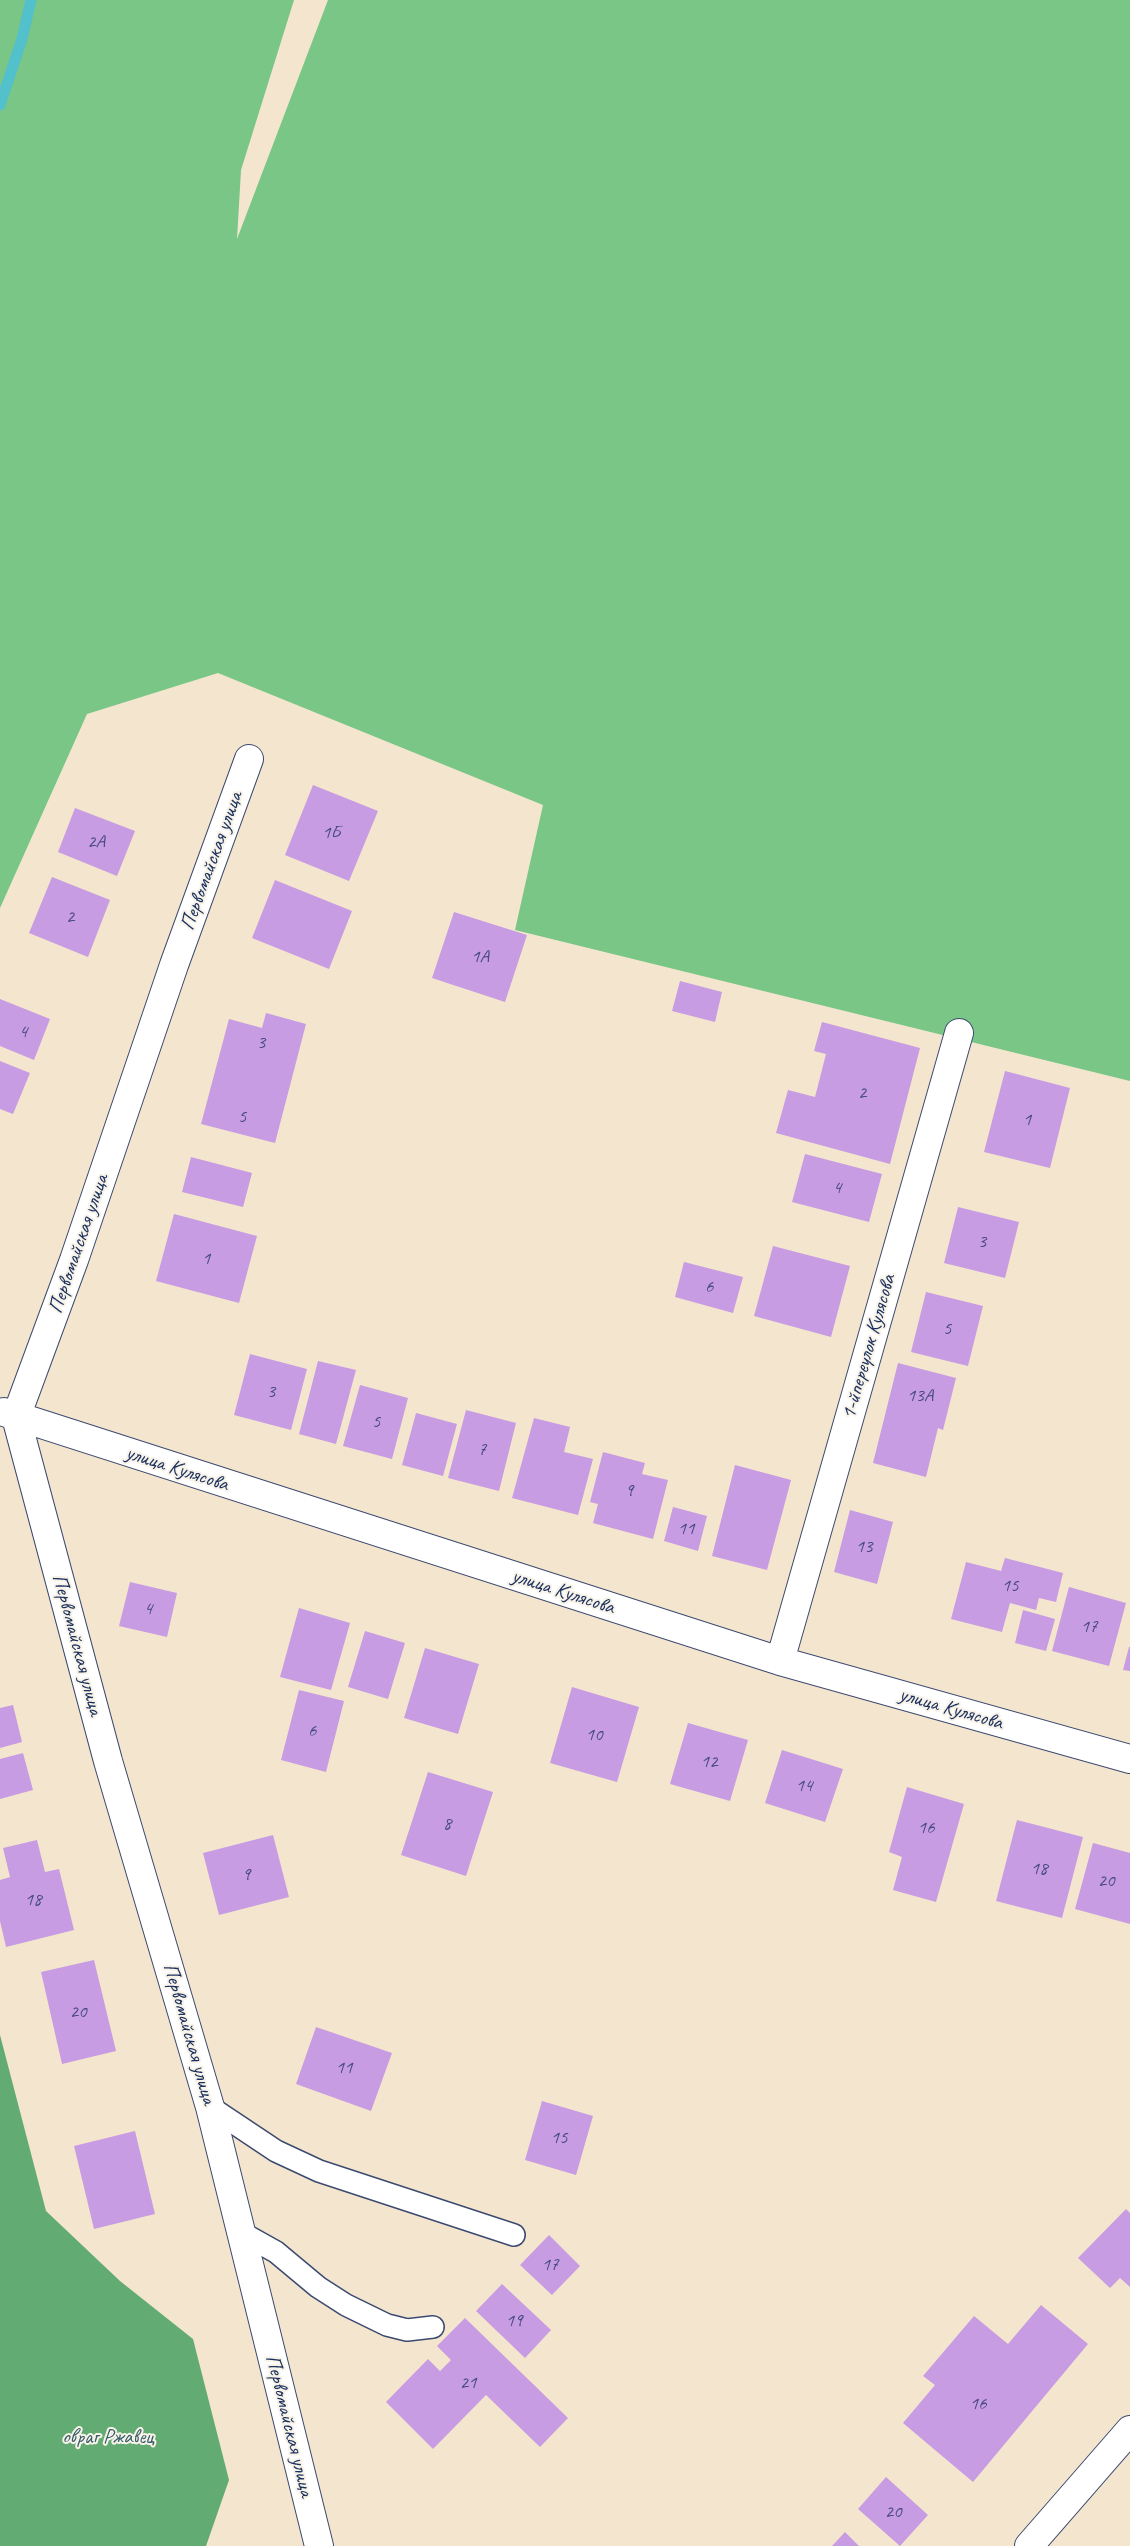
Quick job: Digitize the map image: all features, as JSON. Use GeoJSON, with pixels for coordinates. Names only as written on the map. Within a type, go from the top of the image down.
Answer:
{"type":"FeatureCollection","features":[{"type":"Feature","properties":{"kind":"street","name":"Первомайская улица"},"geometry":{"type":"LineString","coordinates":[[249,759],[174,965],[74,1260],[8,1414],[210,2107],[319,2546]]}},
{"type":"Feature","properties":{"kind":"street","name":"1-йпереулок Кулясова"},"geometry":{"type":"LineString","coordinates":[[780,1661],[959,1033]]}},
{"type":"Feature","properties":{"kind":"street","name":"улица Кулясова"},"geometry":{"type":"LineString","coordinates":[[8,1414],[780,1661],[1130,1760]]}},
{"type":"Feature","properties":{"kind":"street"},"geometry":{"type":"LineString","coordinates":[[1029,2546],[1130,2430]]}},
{"type":"Feature","properties":{"kind":"lane"},"geometry":{"type":"LineString","coordinates":[[210,2107],[276,2151],[319,2171],[514,2235]]}},
{"type":"Feature","properties":{"kind":"lane"},"geometry":{"type":"LineString","coordinates":[[242,2233],[276,2252],[318,2287],[346,2305],[387,2325],[407,2330],[434,2327]]}},
{"type":"Feature","properties":{"kind":"green space"},"geometry":{"type":"Polygon","coordinates":[[[0,0],[294,0],[241,170],[237,239],[328,0],[1130,0],[1130,1081],[515,930],[543,805],[218,673],[87,714],[0,908],[0,0]]]}},
{"type":"Feature","properties":{"kind":"green space","name":"овраг Ржавец"},"geometry":{"type":"Polygon","coordinates":[[[0,2035],[46,2211],[120,2281],[193,2339],[229,2480],[206,2546],[0,2546],[0,2035]]]}},
{"type":"Feature","properties":{"kind":"building"},"geometry":{"type":"Polygon","coordinates":[[[313,785],[378,811],[349,881],[285,855],[313,785]]]}},
{"type":"Feature","properties":{"kind":"building"},"geometry":{"type":"Polygon","coordinates":[[[75,808],[135,831],[117,876],[58,852],[75,808]]]}},
{"type":"Feature","properties":{"kind":"building"},"geometry":{"type":"Polygon","coordinates":[[[52,877],[110,900],[88,957],[29,933],[52,877]]]}},
{"type":"Feature","properties":{"kind":"building"},"geometry":{"type":"Polygon","coordinates":[[[275,880],[352,911],[329,969],[252,938],[275,880]]]}},
{"type":"Feature","properties":{"kind":"building"},"geometry":{"type":"Polygon","coordinates":[[[454,912],[527,935],[505,1002],[432,978],[454,912]]]}},
{"type":"Feature","properties":{"kind":"building"},"geometry":{"type":"Polygon","coordinates":[[[680,981],[722,992],[715,1022],[672,1011],[680,981]]]}},
{"type":"Feature","properties":{"kind":"building"},"geometry":{"type":"Polygon","coordinates":[[[0,999],[50,1019],[34,1060],[0,1046],[0,999]]]}},
{"type":"Feature","properties":{"kind":"building"},"geometry":{"type":"Polygon","coordinates":[[[266,1013],[306,1024],[275,1143],[201,1124],[229,1019],[262,1028],[266,1013]]]}},
{"type":"Feature","properties":{"kind":"building"},"geometry":{"type":"Polygon","coordinates":[[[822,1022],[920,1048],[890,1164],[776,1133],[788,1090],[815,1097],[826,1054],[814,1051],[822,1022]]]}},
{"type":"Feature","properties":{"kind":"building"},"geometry":{"type":"Polygon","coordinates":[[[0,1061],[30,1073],[13,1114],[0,1109],[0,1061]]]}},
{"type":"Feature","properties":{"kind":"building"},"geometry":{"type":"Polygon","coordinates":[[[1005,1071],[1070,1088],[1050,1168],[984,1152],[1005,1071]]]}},
{"type":"Feature","properties":{"kind":"building"},"geometry":{"type":"Polygon","coordinates":[[[805,1154],[882,1174],[869,1222],[792,1202],[805,1154]]]}},
{"type":"Feature","properties":{"kind":"building"},"geometry":{"type":"Polygon","coordinates":[[[191,1157],[252,1173],[243,1207],[182,1192],[191,1157]]]}},
{"type":"Feature","properties":{"kind":"building"},"geometry":{"type":"Polygon","coordinates":[[[958,1207],[1019,1222],[1005,1278],[944,1263],[958,1207]]]}},
{"type":"Feature","properties":{"kind":"building"},"geometry":{"type":"Polygon","coordinates":[[[174,1214],[257,1236],[239,1303],[156,1281],[174,1214]]]}},
{"type":"Feature","properties":{"kind":"building"},"geometry":{"type":"Polygon","coordinates":[[[773,1246],[850,1266],[831,1337],[754,1316],[773,1246]]]}},
{"type":"Feature","properties":{"kind":"building"},"geometry":{"type":"Polygon","coordinates":[[[684,1262],[743,1277],[733,1313],[675,1297],[684,1262]]]}},
{"type":"Feature","properties":{"kind":"building"},"geometry":{"type":"Polygon","coordinates":[[[926,1292],[983,1306],[968,1366],[911,1352],[926,1292]]]}},
{"type":"Feature","properties":{"kind":"building"},"geometry":{"type":"Polygon","coordinates":[[[250,1354],[307,1369],[291,1430],[234,1415],[250,1354]]]}},
{"type":"Feature","properties":{"kind":"building"},"geometry":{"type":"Polygon","coordinates":[[[318,1361],[356,1370],[336,1444],[299,1434],[318,1361]]]}},
{"type":"Feature","properties":{"kind":"building"},"geometry":{"type":"Polygon","coordinates":[[[898,1363],[956,1378],[943,1430],[938,1428],[926,1477],[873,1463],[898,1363]]]}},
{"type":"Feature","properties":{"kind":"building"},"geometry":{"type":"Polygon","coordinates":[[[360,1385],[408,1398],[392,1459],[343,1446],[360,1385]]]}},
{"type":"Feature","properties":{"kind":"building"},"geometry":{"type":"Polygon","coordinates":[[[466,1410],[516,1423],[499,1491],[448,1478],[466,1410]]]}},
{"type":"Feature","properties":{"kind":"building"},"geometry":{"type":"Polygon","coordinates":[[[416,1413],[457,1424],[443,1476],[402,1465],[416,1413]]]}},
{"type":"Feature","properties":{"kind":"building"},"geometry":{"type":"Polygon","coordinates":[[[534,1418],[570,1427],[564,1452],[593,1459],[578,1515],[512,1498],[534,1418]]]}},
{"type":"Feature","properties":{"kind":"building"},"geometry":{"type":"Polygon","coordinates":[[[603,1452],[645,1463],[642,1474],[668,1480],[653,1539],[593,1523],[598,1504],[590,1502],[603,1452]]]}},
{"type":"Feature","properties":{"kind":"building"},"geometry":{"type":"Polygon","coordinates":[[[735,1465],[791,1480],[767,1570],[712,1556],[735,1465]]]}},
{"type":"Feature","properties":{"kind":"building"},"geometry":{"type":"Polygon","coordinates":[[[673,1507],[707,1516],[698,1551],[664,1541],[673,1507]]]}},
{"type":"Feature","properties":{"kind":"building"},"geometry":{"type":"Polygon","coordinates":[[[850,1510],[893,1522],[877,1584],[834,1572],[850,1510]]]}},
{"type":"Feature","properties":{"kind":"building"},"geometry":{"type":"Polygon","coordinates":[[[1005,1558],[1063,1573],[1056,1602],[1039,1598],[1036,1610],[1010,1603],[1002,1632],[951,1619],[966,1562],[1001,1571],[1005,1558]]]}},
{"type":"Feature","properties":{"kind":"building"},"geometry":{"type":"Polygon","coordinates":[[[130,1582],[177,1593],[167,1637],[119,1626],[130,1582]]]}},
{"type":"Feature","properties":{"kind":"building"},"geometry":{"type":"Polygon","coordinates":[[[1069,1587],[1126,1603],[1109,1666],[1052,1651],[1069,1587]]]}},
{"type":"Feature","properties":{"kind":"building"},"geometry":{"type":"Polygon","coordinates":[[[299,1608],[350,1623],[331,1690],[280,1677],[299,1608]]]}},
{"type":"Feature","properties":{"kind":"building"},"geometry":{"type":"Polygon","coordinates":[[[1023,1610],[1055,1619],[1046,1651],[1015,1643],[1023,1610]]]}},
{"type":"Feature","properties":{"kind":"building"},"geometry":{"type":"Polygon","coordinates":[[[365,1631],[405,1643],[388,1699],[348,1687],[365,1631]]]}},
{"type":"Feature","properties":{"kind":"building"},"geometry":{"type":"Polygon","coordinates":[[[1130,1647],[1130,1671],[1123,1670],[1130,1647]]]}},
{"type":"Feature","properties":{"kind":"building"},"geometry":{"type":"Polygon","coordinates":[[[425,1648],[479,1664],[458,1734],[404,1718],[425,1648]]]}},
{"type":"Feature","properties":{"kind":"building"},"geometry":{"type":"Polygon","coordinates":[[[572,1687],[639,1707],[617,1782],[550,1763],[572,1687]]]}},
{"type":"Feature","properties":{"kind":"building"},"geometry":{"type":"Polygon","coordinates":[[[299,1690],[344,1701],[326,1772],[281,1760],[299,1690]]]}},
{"type":"Feature","properties":{"kind":"building"},"geometry":{"type":"Polygon","coordinates":[[[13,1705],[22,1742],[0,1748],[0,1708],[13,1705]]]}},
{"type":"Feature","properties":{"kind":"building"},"geometry":{"type":"Polygon","coordinates":[[[688,1723],[748,1740],[730,1801],[670,1784],[688,1723]]]}},
{"type":"Feature","properties":{"kind":"building"},"geometry":{"type":"Polygon","coordinates":[[[782,1750],[843,1769],[825,1822],[765,1803],[782,1750]]]}},
{"type":"Feature","properties":{"kind":"building"},"geometry":{"type":"Polygon","coordinates":[[[23,1753],[33,1790],[0,1799],[0,1759],[23,1753]]]}},
{"type":"Feature","properties":{"kind":"building"},"geometry":{"type":"Polygon","coordinates":[[[428,1772],[493,1792],[466,1876],[401,1855],[428,1772]]]}},
{"type":"Feature","properties":{"kind":"building"},"geometry":{"type":"Polygon","coordinates":[[[907,1787],[964,1804],[936,1902],[893,1890],[902,1857],[889,1852],[907,1787]]]}},
{"type":"Feature","properties":{"kind":"building"},"geometry":{"type":"Polygon","coordinates":[[[1017,1820],[1083,1837],[1062,1918],[996,1901],[1017,1820]]]}},
{"type":"Feature","properties":{"kind":"building"},"geometry":{"type":"Polygon","coordinates":[[[273,1835],[289,1897],[219,1915],[203,1853],[273,1835]]]}},
{"type":"Feature","properties":{"kind":"building"},"geometry":{"type":"Polygon","coordinates":[[[37,1840],[45,1872],[59,1869],[74,1930],[6,1947],[0,1921],[0,1880],[10,1877],[3,1848],[37,1840]]]}},
{"type":"Feature","properties":{"kind":"building"},"geometry":{"type":"Polygon","coordinates":[[[1093,1843],[1130,1853],[1130,1924],[1075,1909],[1093,1843]]]}},
{"type":"Feature","properties":{"kind":"building"},"geometry":{"type":"Polygon","coordinates":[[[94,1960],[116,2051],[62,2064],[41,1972],[94,1960]]]}},
{"type":"Feature","properties":{"kind":"building"},"geometry":{"type":"Polygon","coordinates":[[[316,2027],[392,2053],[371,2111],[296,2084],[316,2027]]]}},
{"type":"Feature","properties":{"kind":"building"},"geometry":{"type":"Polygon","coordinates":[[[542,2101],[593,2116],[576,2175],[525,2160],[542,2101]]]}},
{"type":"Feature","properties":{"kind":"building"},"geometry":{"type":"Polygon","coordinates":[[[135,2131],[155,2214],[94,2229],[74,2146],[135,2131]]]}},
{"type":"Feature","properties":{"kind":"building"},"geometry":{"type":"Polygon","coordinates":[[[1126,2209],[1130,2213],[1130,2287],[1120,2278],[1110,2288],[1078,2258],[1126,2209]]]}},
{"type":"Feature","properties":{"kind":"building"},"geometry":{"type":"Polygon","coordinates":[[[549,2235],[580,2266],[552,2295],[520,2265],[549,2235]]]}},
{"type":"Feature","properties":{"kind":"building"},"geometry":{"type":"Polygon","coordinates":[[[502,2284],[551,2330],[525,2358],[476,2311],[502,2284]]]}},
{"type":"Feature","properties":{"kind":"building"},"geometry":{"type":"Polygon","coordinates":[[[1041,2305],[1088,2344],[973,2482],[903,2423],[935,2385],[923,2376],[974,2316],[1008,2344],[1041,2305]]]}},
{"type":"Feature","properties":{"kind":"building"},"geometry":{"type":"Polygon","coordinates":[[[465,2318],[568,2418],[540,2447],[486,2395],[433,2449],[386,2402],[428,2359],[440,2371],[451,2360],[437,2346],[465,2318]]]}},
{"type":"Feature","properties":{"kind":"building"},"geometry":{"type":"Polygon","coordinates":[[[886,2477],[928,2515],[900,2546],[858,2509],[886,2477]]]}},
{"type":"Feature","properties":{"kind":"building"},"geometry":{"type":"Polygon","coordinates":[[[845,2532],[859,2546],[832,2546],[845,2532]]]}},
{"type":"Feature","properties":{"kind":"waterway"},"geometry":{"type":"LineString","coordinates":[[0,105],[22,39],[31,0]]}}]}
